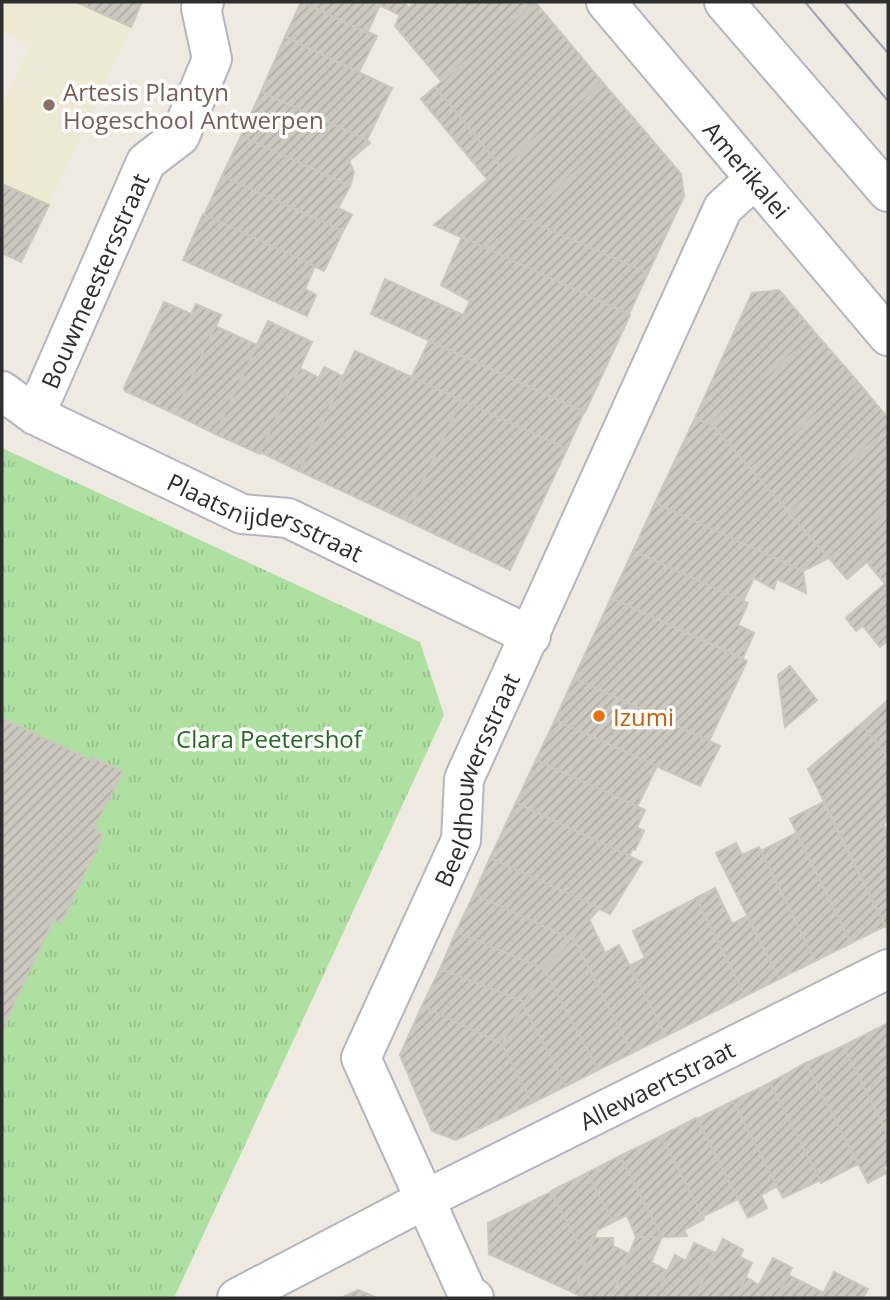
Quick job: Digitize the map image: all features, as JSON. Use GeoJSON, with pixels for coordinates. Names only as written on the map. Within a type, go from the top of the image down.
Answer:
{"type":"FeatureCollection","features":[{"type":"Feature","properties":{"kind":"street","name":"Bouwmeestersstraat"},"geometry":{"type":"LineString","coordinates":[[35,415],[146,162],[180,136],[207,72],[212,59],[201,8],[204,2]]}},
{"type":"Feature","properties":{"kind":"street","name":"Amerikalei"},"geometry":{"type":"LineString","coordinates":[[606,2],[888,335]]}},
{"type":"Feature","properties":{"kind":"street"},"geometry":{"type":"LineString","coordinates":[[724,2],[888,192]]}},
{"type":"Feature","properties":{"kind":"street","name":"Beeldhouwersstraat"},"geometry":{"type":"LineString","coordinates":[[474,1298],[468,1295],[361,1058],[461,839],[464,779],[723,208],[755,179]]}},
{"type":"Feature","properties":{"kind":"street","name":"Plaatsnijdersstraat"},"geometry":{"type":"LineString","coordinates":[[2,391],[35,415],[242,514],[288,518],[531,636]]}},
{"type":"Feature","properties":{"kind":"street","name":"Allewaertstraat"},"geometry":{"type":"LineString","coordinates":[[424,1200],[888,969]]}},
{"type":"Feature","properties":{"kind":"street"},"geometry":{"type":"LineString","coordinates":[[237,1298],[424,1200]]}},
{"type":"Feature","properties":{"kind":"shaded area","name":"Artesis Plantyn Hogeschool Antwerpen"},"geometry":{"type":"Polygon","coordinates":[[[2,2],[76,2],[131,27],[49,205],[2,184],[2,109],[29,46],[2,32],[2,2]]]}},
{"type":"Feature","properties":{"kind":"green space","name":"Clara Peetershof"},"geometry":{"type":"Polygon","coordinates":[[[2,448],[420,642],[444,715],[174,1298],[2,1298],[2,1031],[53,920],[61,923],[102,835],[94,828],[122,774],[2,718],[2,448]]]}},
{"type":"Feature","properties":{"kind":"building"},"geometry":{"type":"Polygon","coordinates":[[[76,2],[142,2],[131,27],[76,2]]]}},
{"type":"Feature","properties":{"kind":"building"},"geometry":{"type":"Polygon","coordinates":[[[301,2],[377,36],[359,72],[285,37],[301,2]]]}},
{"type":"Feature","properties":{"kind":"building"},"geometry":{"type":"Polygon","coordinates":[[[303,2],[373,2],[380,5],[367,33],[303,2]]]}},
{"type":"Feature","properties":{"kind":"building"},"geometry":{"type":"Polygon","coordinates":[[[373,2],[405,2],[408,8],[400,15],[373,2]]]}},
{"type":"Feature","properties":{"kind":"building"},"geometry":{"type":"Polygon","coordinates":[[[415,2],[535,2],[442,82],[395,26],[400,15],[415,2]]]}},
{"type":"Feature","properties":{"kind":"building"},"geometry":{"type":"Polygon","coordinates":[[[535,2],[602,82],[501,167],[435,87],[535,2]]]}},
{"type":"Feature","properties":{"kind":"building"},"geometry":{"type":"Polygon","coordinates":[[[285,37],[392,88],[367,140],[261,92],[285,37]]]}},
{"type":"Feature","properties":{"kind":"building"},"geometry":{"type":"Polygon","coordinates":[[[602,82],[635,120],[487,249],[434,225],[602,82]]]}},
{"type":"Feature","properties":{"kind":"building"},"geometry":{"type":"Polygon","coordinates":[[[435,87],[501,167],[487,179],[421,99],[435,87]]]}},
{"type":"Feature","properties":{"kind":"building"},"geometry":{"type":"Polygon","coordinates":[[[261,92],[370,143],[330,177],[241,136],[261,92]]]}},
{"type":"Feature","properties":{"kind":"building"},"geometry":{"type":"Polygon","coordinates":[[[635,120],[681,174],[684,196],[648,273],[523,218],[635,120]]]}},
{"type":"Feature","properties":{"kind":"building"},"geometry":{"type":"Polygon","coordinates":[[[241,136],[350,186],[338,208],[352,215],[343,231],[222,176],[241,136]]]}},
{"type":"Feature","properties":{"kind":"building"},"geometry":{"type":"Polygon","coordinates":[[[349,161],[354,172],[350,186],[330,177],[349,161]]]}},
{"type":"Feature","properties":{"kind":"building"},"geometry":{"type":"Polygon","coordinates":[[[222,176],[343,231],[324,271],[204,215],[222,176]]]}},
{"type":"Feature","properties":{"kind":"building"},"geometry":{"type":"Polygon","coordinates":[[[2,184],[49,205],[21,262],[2,253],[2,184]]]}},
{"type":"Feature","properties":{"kind":"building"},"geometry":{"type":"Polygon","coordinates":[[[203,214],[315,266],[305,289],[316,295],[307,316],[183,260],[203,214]]]}},
{"type":"Feature","properties":{"kind":"building"},"geometry":{"type":"Polygon","coordinates":[[[523,218],[648,273],[629,314],[487,249],[523,218]]]}},
{"type":"Feature","properties":{"kind":"building"},"geometry":{"type":"Polygon","coordinates":[[[462,237],[630,315],[585,412],[371,314],[385,279],[463,315],[470,301],[441,285],[462,237]]]}},
{"type":"Feature","properties":{"kind":"building"},"geometry":{"type":"Polygon","coordinates":[[[779,290],[816,334],[711,423],[713,426],[695,418],[752,293],[779,290]]]}},
{"type":"Feature","properties":{"kind":"building"},"geometry":{"type":"Polygon","coordinates":[[[164,302],[191,314],[196,304],[221,315],[175,414],[125,391],[124,388],[164,302]]]}},
{"type":"Feature","properties":{"kind":"building"},"geometry":{"type":"Polygon","coordinates":[[[268,321],[312,342],[260,454],[215,434],[268,321]]]}},
{"type":"Feature","properties":{"kind":"building"},"geometry":{"type":"Polygon","coordinates":[[[215,326],[257,345],[215,434],[175,414],[215,326]]]}},
{"type":"Feature","properties":{"kind":"building"},"geometry":{"type":"Polygon","coordinates":[[[816,334],[857,381],[750,469],[711,423],[816,334]]]}},
{"type":"Feature","properties":{"kind":"building"},"geometry":{"type":"Polygon","coordinates":[[[429,341],[584,412],[567,449],[411,378],[429,341]]]}},
{"type":"Feature","properties":{"kind":"building"},"geometry":{"type":"Polygon","coordinates":[[[355,351],[461,400],[405,520],[299,471],[355,351]]]}},
{"type":"Feature","properties":{"kind":"building"},"geometry":{"type":"Polygon","coordinates":[[[324,367],[344,377],[299,471],[260,452],[300,368],[319,378],[324,367]]]}},
{"type":"Feature","properties":{"kind":"building"},"geometry":{"type":"Polygon","coordinates":[[[857,381],[888,418],[888,429],[789,513],[750,469],[857,381]]]}},
{"type":"Feature","properties":{"kind":"building"},"geometry":{"type":"Polygon","coordinates":[[[461,400],[567,449],[510,570],[405,520],[461,400]]]}},
{"type":"Feature","properties":{"kind":"building"},"geometry":{"type":"Polygon","coordinates":[[[695,418],[713,426],[829,558],[803,571],[655,503],[695,418]]]}},
{"type":"Feature","properties":{"kind":"building"},"geometry":{"type":"Polygon","coordinates":[[[888,429],[888,509],[829,558],[789,513],[888,429]]]}},
{"type":"Feature","properties":{"kind":"building"},"geometry":{"type":"Polygon","coordinates":[[[655,503],[803,571],[806,593],[777,579],[774,589],[754,578],[743,601],[633,551],[655,503]]]}},
{"type":"Feature","properties":{"kind":"building"},"geometry":{"type":"Polygon","coordinates":[[[888,509],[888,581],[885,584],[867,562],[847,579],[829,558],[888,509]]]}},
{"type":"Feature","properties":{"kind":"building"},"geometry":{"type":"Polygon","coordinates":[[[633,551],[748,603],[738,625],[754,633],[743,658],[611,598],[633,551]]]}},
{"type":"Feature","properties":{"kind":"building"},"geometry":{"type":"Polygon","coordinates":[[[888,581],[888,640],[880,647],[863,626],[856,631],[846,618],[888,581]]]}},
{"type":"Feature","properties":{"kind":"building"},"geometry":{"type":"Polygon","coordinates":[[[611,598],[747,661],[709,741],[574,678],[611,598]]]}},
{"type":"Feature","properties":{"kind":"building"},"geometry":{"type":"Polygon","coordinates":[[[790,666],[817,700],[785,727],[778,675],[790,666]]]}},
{"type":"Feature","properties":{"kind":"building"},"geometry":{"type":"Polygon","coordinates":[[[574,678],[720,746],[700,786],[555,720],[574,678]]]}},
{"type":"Feature","properties":{"kind":"building"},"geometry":{"type":"Polygon","coordinates":[[[888,700],[888,757],[861,724],[888,700]]]}},
{"type":"Feature","properties":{"kind":"building"},"geometry":{"type":"Polygon","coordinates":[[[2,718],[91,760],[92,757],[122,771],[122,774],[94,828],[103,835],[61,924],[53,920],[2,1031],[2,718]]]}},
{"type":"Feature","properties":{"kind":"building"},"geometry":{"type":"Polygon","coordinates":[[[555,720],[657,766],[637,807],[536,760],[555,720]]]}},
{"type":"Feature","properties":{"kind":"building"},"geometry":{"type":"Polygon","coordinates":[[[861,724],[888,757],[888,819],[883,824],[888,833],[886,927],[808,769],[861,724]]]}},
{"type":"Feature","properties":{"kind":"building"},"geometry":{"type":"Polygon","coordinates":[[[536,760],[645,810],[637,827],[644,831],[635,850],[633,849],[629,856],[516,803],[536,760]]]}},
{"type":"Feature","properties":{"kind":"building"},"geometry":{"type":"Polygon","coordinates":[[[823,802],[885,926],[851,943],[790,819],[823,802]]]}},
{"type":"Feature","properties":{"kind":"building"},"geometry":{"type":"Polygon","coordinates":[[[516,803],[642,862],[610,914],[490,858],[516,803]]]}},
{"type":"Feature","properties":{"kind":"building"},"geometry":{"type":"Polygon","coordinates":[[[796,833],[851,943],[815,961],[761,851],[796,833]]]}},
{"type":"Feature","properties":{"kind":"building"},"geometry":{"type":"Polygon","coordinates":[[[736,843],[742,855],[759,847],[815,961],[779,979],[716,853],[736,843]]]}},
{"type":"Feature","properties":{"kind":"building"},"geometry":{"type":"Polygon","coordinates":[[[490,858],[600,908],[571,939],[474,894],[490,858]]]}},
{"type":"Feature","properties":{"kind":"building"},"geometry":{"type":"Polygon","coordinates":[[[715,888],[732,924],[747,916],[779,979],[745,996],[696,898],[715,888]]]}},
{"type":"Feature","properties":{"kind":"building"},"geometry":{"type":"Polygon","coordinates":[[[474,894],[571,939],[544,969],[456,932],[474,894]]]}},
{"type":"Feature","properties":{"kind":"building"},"geometry":{"type":"Polygon","coordinates":[[[696,898],[745,996],[666,1036],[629,966],[645,958],[633,931],[696,898]]]}},
{"type":"Feature","properties":{"kind":"building"},"geometry":{"type":"Polygon","coordinates":[[[589,919],[605,953],[619,945],[666,1036],[632,1053],[573,937],[589,919]]]}},
{"type":"Feature","properties":{"kind":"building"},"geometry":{"type":"Polygon","coordinates":[[[456,932],[544,969],[525,1002],[440,969],[456,932]]]}},
{"type":"Feature","properties":{"kind":"building"},"geometry":{"type":"Polygon","coordinates":[[[573,937],[632,1053],[598,1070],[544,969],[573,937]]]}},
{"type":"Feature","properties":{"kind":"building"},"geometry":{"type":"Polygon","coordinates":[[[440,969],[525,1002],[502,1044],[422,1006],[440,969]]]}},
{"type":"Feature","properties":{"kind":"building"},"geometry":{"type":"Polygon","coordinates":[[[544,969],[598,1070],[566,1086],[523,1005],[544,969]]]}},
{"type":"Feature","properties":{"kind":"building"},"geometry":{"type":"Polygon","coordinates":[[[523,1005],[566,1086],[532,1103],[502,1044],[523,1005]]]}},
{"type":"Feature","properties":{"kind":"building"},"geometry":{"type":"Polygon","coordinates":[[[422,1006],[502,1044],[532,1103],[456,1140],[432,1131],[400,1055],[422,1006]]]}},
{"type":"Feature","properties":{"kind":"building"},"geometry":{"type":"Polygon","coordinates":[[[886,1024],[888,1028],[888,1135],[843,1046],[886,1024]]]}},
{"type":"Feature","properties":{"kind":"building"},"geometry":{"type":"Polygon","coordinates":[[[843,1046],[888,1135],[888,1165],[883,1167],[886,1173],[868,1183],[806,1063],[843,1046]]]}},
{"type":"Feature","properties":{"kind":"building"},"geometry":{"type":"Polygon","coordinates":[[[806,1063],[858,1164],[821,1183],[770,1083],[806,1063]]]}},
{"type":"Feature","properties":{"kind":"building"},"geometry":{"type":"Polygon","coordinates":[[[770,1083],[820,1180],[783,1198],[733,1101],[770,1083]]]}},
{"type":"Feature","properties":{"kind":"building"},"geometry":{"type":"Polygon","coordinates":[[[733,1101],[777,1186],[761,1195],[767,1208],[748,1218],[697,1119],[733,1101]]]}},
{"type":"Feature","properties":{"kind":"building"},"geometry":{"type":"Polygon","coordinates":[[[696,1118],[738,1199],[702,1217],[661,1136],[696,1118]]]}},
{"type":"Feature","properties":{"kind":"building"},"geometry":{"type":"Polygon","coordinates":[[[661,1136],[704,1219],[684,1230],[687,1236],[662,1237],[620,1156],[661,1136]]]}},
{"type":"Feature","properties":{"kind":"building"},"geometry":{"type":"Polygon","coordinates":[[[620,1156],[662,1237],[636,1237],[627,1215],[613,1222],[587,1173],[620,1156]]]}},
{"type":"Feature","properties":{"kind":"building"},"geometry":{"type":"Polygon","coordinates":[[[587,1173],[613,1222],[577,1241],[551,1191],[587,1173]]]}},
{"type":"Feature","properties":{"kind":"building"},"geometry":{"type":"Polygon","coordinates":[[[551,1192],[577,1241],[597,1231],[574,1293],[489,1254],[488,1223],[551,1192]]]}},
{"type":"Feature","properties":{"kind":"building"},"geometry":{"type":"Polygon","coordinates":[[[636,1237],[662,1237],[651,1262],[667,1271],[654,1298],[611,1298],[636,1237]]]}},
{"type":"Feature","properties":{"kind":"building"},"geometry":{"type":"Polygon","coordinates":[[[594,1238],[613,1238],[613,1246],[629,1254],[611,1298],[585,1298],[574,1293],[594,1238]]]}},
{"type":"Feature","properties":{"kind":"building"},"geometry":{"type":"Polygon","coordinates":[[[723,1239],[743,1250],[740,1257],[752,1263],[736,1298],[694,1298],[723,1239]]]}},
{"type":"Feature","properties":{"kind":"building"},"geometry":{"type":"Polygon","coordinates":[[[694,1243],[716,1253],[694,1298],[654,1298],[675,1255],[686,1261],[694,1243]]]}},
{"type":"Feature","properties":{"kind":"building"},"geometry":{"type":"Polygon","coordinates":[[[773,1258],[792,1268],[777,1298],[736,1298],[746,1277],[759,1285],[773,1258]]]}},
{"type":"Feature","properties":{"kind":"building"},"geometry":{"type":"Polygon","coordinates":[[[834,1272],[868,1289],[863,1298],[821,1298],[834,1272]]]}},
{"type":"Feature","properties":{"kind":"building"},"geometry":{"type":"Polygon","coordinates":[[[788,1275],[824,1293],[821,1298],[777,1298],[788,1275]]]}},
{"type":"Feature","properties":{"kind":"building"},"geometry":{"type":"Polygon","coordinates":[[[358,1290],[377,1298],[341,1298],[358,1290]]]}},
{"type":"Feature","properties":{"kind":"tram line"},"geometry":{"type":"LineString","coordinates":[[805,2],[888,101]]}},
{"type":"Feature","properties":{"kind":"tram line"},"geometry":{"type":"LineString","coordinates":[[844,2],[888,53]]}},
{"type":"Feature","properties":{"kind":"place","name":"Artesis Plantyn Hogeschool Antwerpen"},"geometry":{"type":"Point","coordinates":[49,105]}},
{"type":"Feature","properties":{"kind":"place","name":"Izumi"},"geometry":{"type":"Point","coordinates":[599,716]}}]}
